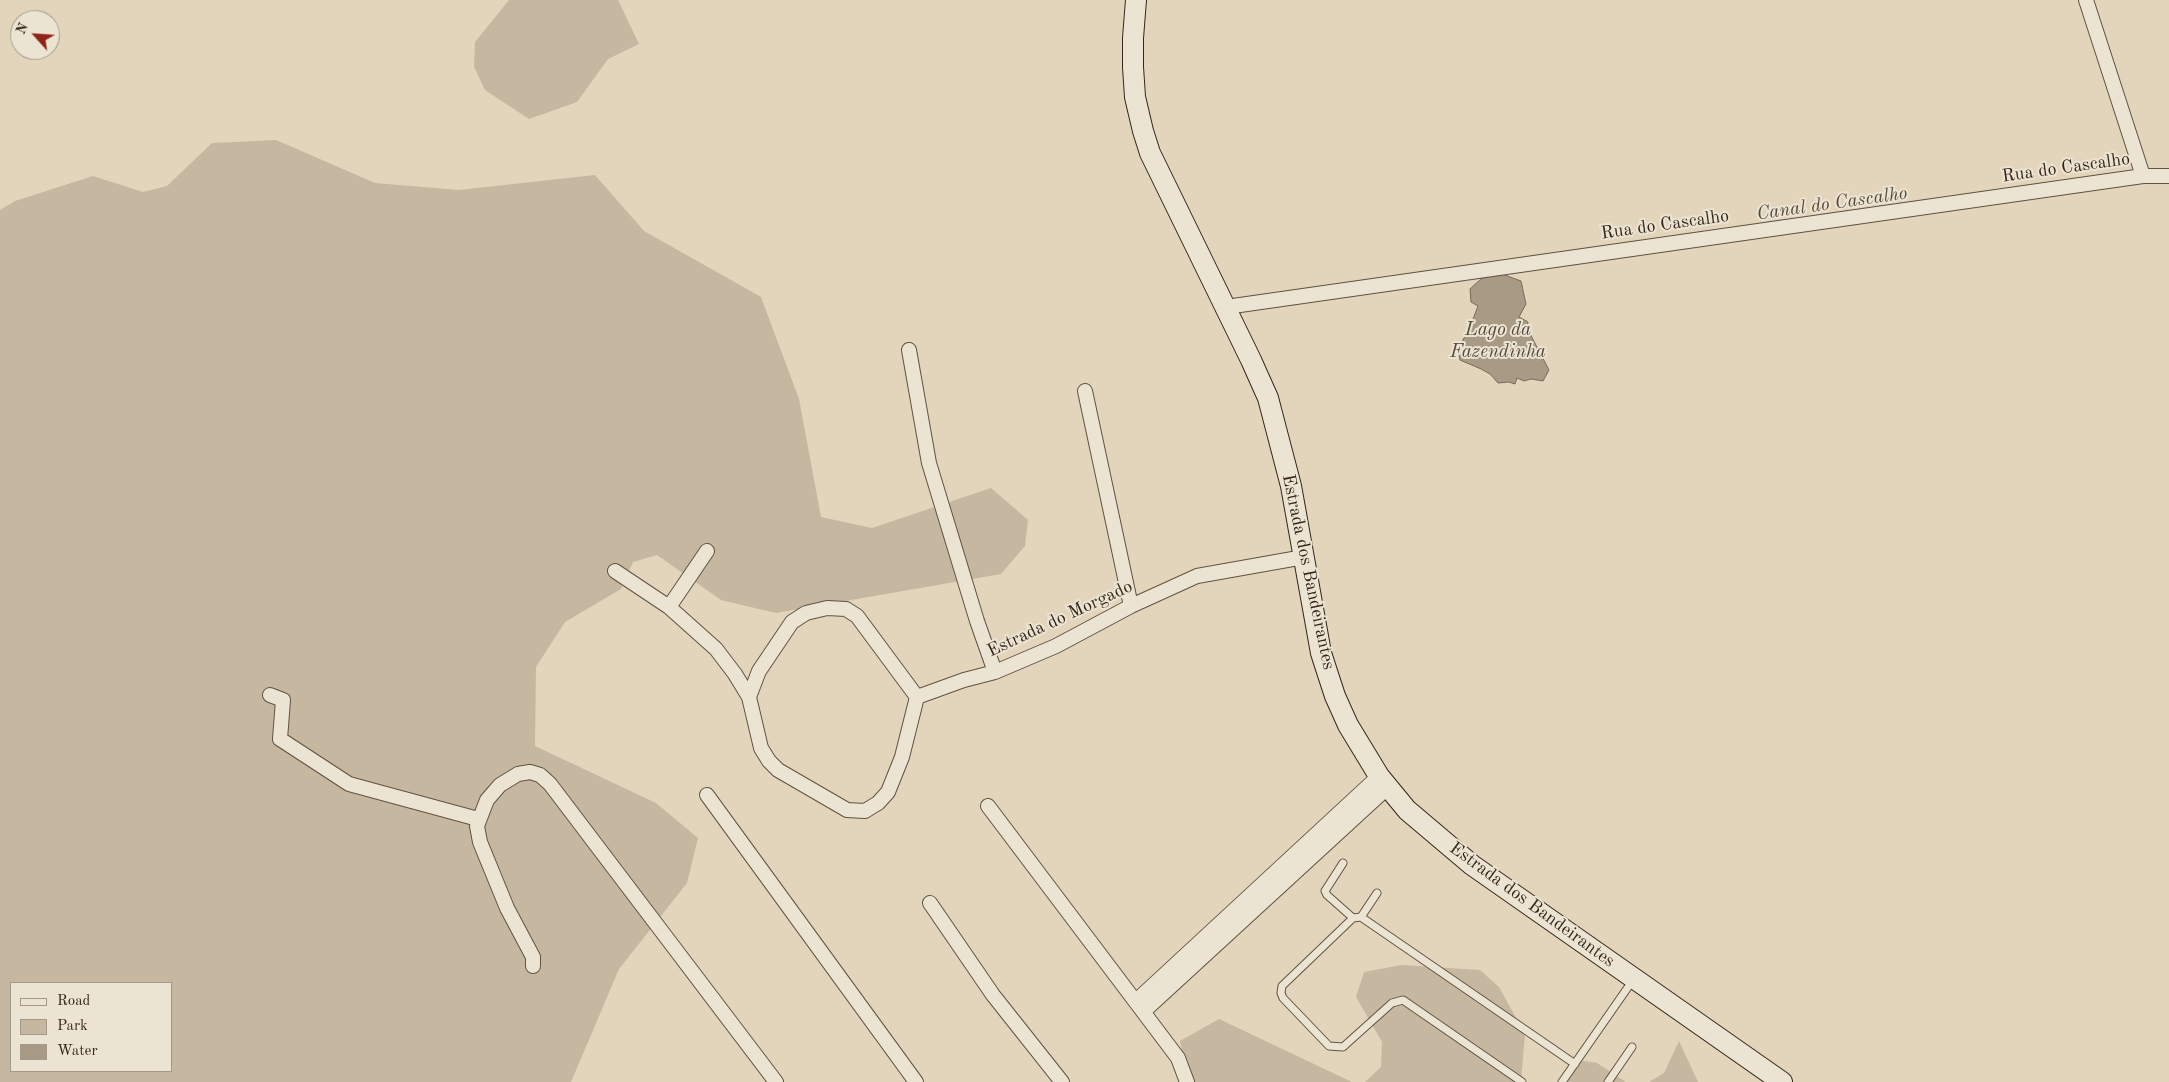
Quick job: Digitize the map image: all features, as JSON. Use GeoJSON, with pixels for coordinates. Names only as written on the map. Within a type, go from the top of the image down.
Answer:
{"type":"FeatureCollection","features":[{"type":"Feature","properties":{"kind":"main road","name":"Estrada dos Bandeirantes"},"geometry":{"type":"LineString","coordinates":[[1136,0],[1133,67],[1139,116],[1150,153],[1226,307],[1268,398],[1291,486],[1321,653],[1335,696],[1348,725],[1384,782],[1407,810],[1430,831],[1472,865],[1782,1082]]}},
{"type":"Feature","properties":{"kind":"street"},"geometry":{"type":"LineString","coordinates":[[2086,0],[2143,176]]}},
{"type":"Feature","properties":{"kind":"street","name":"Rua do Cascalho"},"geometry":{"type":"LineString","coordinates":[[1226,307],[2143,176],[2169,176]]}},
{"type":"Feature","properties":{"kind":"street"},"geometry":{"type":"LineString","coordinates":[[909,350],[930,463],[977,621],[995,672]]}},
{"type":"Feature","properties":{"kind":"street"},"geometry":{"type":"LineString","coordinates":[[1085,391],[1131,606]]}},
{"type":"Feature","properties":{"kind":"street"},"geometry":{"type":"LineString","coordinates":[[668,607],[707,551]]}},
{"type":"Feature","properties":{"kind":"street","name":"Estrada do Morgado"},"geometry":{"type":"LineString","coordinates":[[917,697],[964,680],[995,672],[1056,646],[1131,606],[1197,576],[1304,557]]}},
{"type":"Feature","properties":{"kind":"street"},"geometry":{"type":"LineString","coordinates":[[615,571],[668,607],[716,649],[749,697],[761,748],[769,761],[791,779],[847,810],[865,811],[878,803],[888,792],[902,757],[917,697],[857,616],[846,609],[827,608],[806,613],[792,622],[760,671],[749,697]]}},
{"type":"Feature","properties":{"kind":"street"},"geometry":{"type":"LineString","coordinates":[[270,695],[284,700],[280,739],[349,784],[478,819]]}},
{"type":"Feature","properties":{"kind":"street"},"geometry":{"type":"LineString","coordinates":[[533,966],[533,957],[508,908],[480,842],[476,826],[487,800],[500,786],[518,774],[530,772],[540,775],[550,784],[776,1082]]}},
{"type":"Feature","properties":{"kind":"street"},"geometry":{"type":"LineString","coordinates":[[1140,1006],[1384,782]]}},
{"type":"Feature","properties":{"kind":"street"},"geometry":{"type":"LineString","coordinates":[[707,795],[916,1082]]}},
{"type":"Feature","properties":{"kind":"street"},"geometry":{"type":"LineString","coordinates":[[988,806],[1178,1058],[1187,1082]]}},
{"type":"Feature","properties":{"kind":"street"},"geometry":{"type":"LineString","coordinates":[[930,903],[994,995],[1062,1082]]}},
{"type":"Feature","properties":{"kind":"lane"},"geometry":{"type":"LineString","coordinates":[[1343,864],[1326,891],[1327,895],[1352,918]]}},
{"type":"Feature","properties":{"kind":"lane"},"geometry":{"type":"LineString","coordinates":[[1361,917],[1377,893]]}},
{"type":"Feature","properties":{"kind":"lane"},"geometry":{"type":"LineString","coordinates":[[1522,1082],[1403,1000],[1392,1003],[1342,1047],[1329,1046],[1283,998],[1281,993],[1282,986],[1352,918],[1361,917],[1575,1064]]}},
{"type":"Feature","properties":{"kind":"lane"},"geometry":{"type":"LineString","coordinates":[[1562,1082],[1634,978]]}},
{"type":"Feature","properties":{"kind":"lane"},"geometry":{"type":"LineString","coordinates":[[1608,1082],[1632,1047]]}},
{"type":"Feature","properties":{"kind":"green space"},"geometry":{"type":"Polygon","coordinates":[[[509,0],[618,0],[639,44],[608,59],[577,102],[529,119],[485,90],[474,67],[475,42],[509,0]]]}},
{"type":"Feature","properties":{"kind":"green space"},"geometry":{"type":"Polygon","coordinates":[[[276,140],[375,183],[459,190],[595,175],[644,231],[761,297],[799,399],[821,517],[872,528],[991,488],[1028,520],[1025,546],[1001,574],[776,613],[721,600],[657,555],[633,562],[621,589],[565,622],[536,667],[535,746],[656,803],[698,838],[687,883],[619,969],[571,1082],[0,1082],[0,210],[15,201],[93,176],[143,192],[167,186],[212,143],[276,140]]]}},
{"type":"Feature","properties":{"kind":"green space"},"geometry":{"type":"Polygon","coordinates":[[[1402,965],[1480,970],[1499,987],[1525,1034],[1521,1082],[1365,1082],[1381,1067],[1382,1042],[1356,997],[1364,972],[1402,965]]]}},
{"type":"Feature","properties":{"kind":"green space"},"geometry":{"type":"Polygon","coordinates":[[[1219,1019],[1352,1082],[1188,1082],[1180,1041],[1219,1019]]]}},
{"type":"Feature","properties":{"kind":"green space"},"geometry":{"type":"Polygon","coordinates":[[[1679,1041],[1698,1082],[1649,1082],[1664,1073],[1679,1041]]]}},
{"type":"Feature","properties":{"kind":"green space"},"geometry":{"type":"Polygon","coordinates":[[[1571,1059],[1597,1063],[1626,1082],[1561,1082],[1571,1059]]]}},
{"type":"Feature","properties":{"kind":"water","name":"Lago da Fazendinha"},"geometry":{"type":"Polygon","coordinates":[[[1502,274],[1521,281],[1526,304],[1519,317],[1528,322],[1527,328],[1549,370],[1543,381],[1531,379],[1524,381],[1517,378],[1515,384],[1509,382],[1498,383],[1490,374],[1460,360],[1458,349],[1470,327],[1478,306],[1471,302],[1470,289],[1482,278],[1502,274]]]}},
{"type":"Feature","properties":{"kind":"water label","name":"Canal do Cascalho"},"geometry":{"type":"Point","coordinates":[1832,204]}}]}
